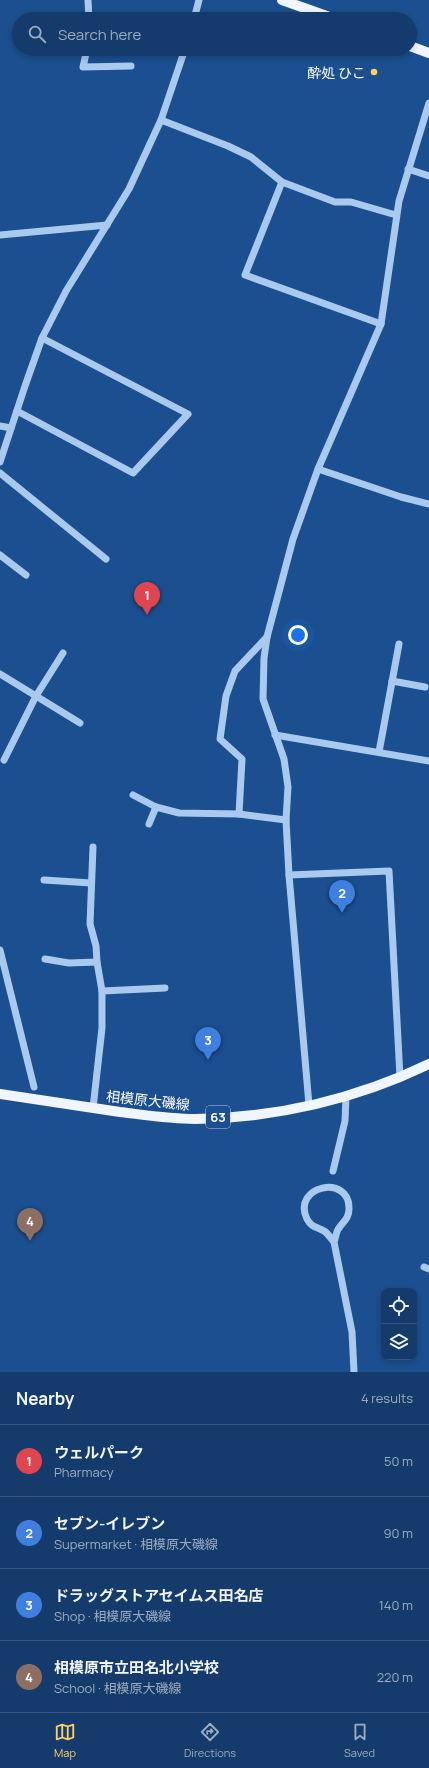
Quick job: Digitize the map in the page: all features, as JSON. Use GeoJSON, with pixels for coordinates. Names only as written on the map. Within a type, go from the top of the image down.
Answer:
{"type":"FeatureCollection","features":[{"type":"Feature","properties":{"kind":"main road"},"geometry":{"type":"LineString","coordinates":[[282,0],[315,12]]}},
{"type":"Feature","properties":{"kind":"main road"},"geometry":{"type":"LineString","coordinates":[[417,49],[429,53]]}},
{"type":"Feature","properties":{"kind":"main road","name":"相模原大磯線"},"geometry":{"type":"LineString","coordinates":[[0,1094],[152,1116],[195,1119],[279,1112],[310,1106],[346,1096],[400,1077],[429,1064]]}},
{"type":"Feature","properties":{"kind":"street"},"geometry":{"type":"LineString","coordinates":[[88,0],[89,12]]}},
{"type":"Feature","properties":{"kind":"street"},"geometry":{"type":"LineString","coordinates":[[196,12],[199,0]]}},
{"type":"Feature","properties":{"kind":"street"},"geometry":{"type":"LineString","coordinates":[[85,56],[83,66],[131,66]]}},
{"type":"Feature","properties":{"kind":"street"},"geometry":{"type":"LineString","coordinates":[[0,462],[42,338],[66,291],[129,189],[161,120],[183,56]]}},
{"type":"Feature","properties":{"kind":"street"},"geometry":{"type":"LineString","coordinates":[[310,1106],[289,875],[286,820],[288,787],[284,759],[263,699],[264,658],[267,637],[293,539],[318,469],[381,324],[396,215],[408,169],[429,103]]}},
{"type":"Feature","properties":{"kind":"street"},"geometry":{"type":"LineString","coordinates":[[161,120],[245,154],[282,182],[336,202],[351,202],[396,215]]}},
{"type":"Feature","properties":{"kind":"street"},"geometry":{"type":"LineString","coordinates":[[408,169],[429,176]]}},
{"type":"Feature","properties":{"kind":"street"},"geometry":{"type":"LineString","coordinates":[[282,182],[245,275],[381,324]]}},
{"type":"Feature","properties":{"kind":"street"},"geometry":{"type":"LineString","coordinates":[[0,235],[107,225]]}},
{"type":"Feature","properties":{"kind":"street"},"geometry":{"type":"LineString","coordinates":[[17,411],[133,473],[188,414],[42,338]]}},
{"type":"Feature","properties":{"kind":"street"},"geometry":{"type":"LineString","coordinates":[[0,426],[11,428]]}},
{"type":"Feature","properties":{"kind":"street"},"geometry":{"type":"LineString","coordinates":[[318,469],[401,497],[429,504]]}},
{"type":"Feature","properties":{"kind":"street"},"geometry":{"type":"LineString","coordinates":[[0,473],[106,559]]}},
{"type":"Feature","properties":{"kind":"street"},"geometry":{"type":"LineString","coordinates":[[0,555],[26,574]]}},
{"type":"Feature","properties":{"kind":"street"},"geometry":{"type":"LineString","coordinates":[[239,814],[242,759],[220,739],[226,696],[235,671],[267,637]]}},
{"type":"Feature","properties":{"kind":"street"},"geometry":{"type":"LineString","coordinates":[[379,752],[399,644]]}},
{"type":"Feature","properties":{"kind":"street"},"geometry":{"type":"LineString","coordinates":[[4,760],[36,696],[63,653]]}},
{"type":"Feature","properties":{"kind":"street"},"geometry":{"type":"LineString","coordinates":[[0,674],[80,723]]}},
{"type":"Feature","properties":{"kind":"street"},"geometry":{"type":"LineString","coordinates":[[392,681],[425,687]]}},
{"type":"Feature","properties":{"kind":"street"},"geometry":{"type":"LineString","coordinates":[[275,735],[429,761]]}},
{"type":"Feature","properties":{"kind":"street"},"geometry":{"type":"LineString","coordinates":[[133,795],[156,807],[179,813],[239,814],[286,820]]}},
{"type":"Feature","properties":{"kind":"street"},"geometry":{"type":"LineString","coordinates":[[149,824],[156,807]]}},
{"type":"Feature","properties":{"kind":"street"},"geometry":{"type":"LineString","coordinates":[[93,847],[90,924],[96,946],[102,991],[102,1028],[93,1108]]}},
{"type":"Feature","properties":{"kind":"street"},"geometry":{"type":"LineString","coordinates":[[289,875],[388,872],[400,1077]]}},
{"type":"Feature","properties":{"kind":"street"},"geometry":{"type":"LineString","coordinates":[[44,880],[91,883]]}},
{"type":"Feature","properties":{"kind":"street"},"geometry":{"type":"LineString","coordinates":[[0,950],[34,1087]]}},
{"type":"Feature","properties":{"kind":"street"},"geometry":{"type":"LineString","coordinates":[[45,959],[68,963],[97,962]]}},
{"type":"Feature","properties":{"kind":"street"},"geometry":{"type":"LineString","coordinates":[[102,991],[165,988]]}},
{"type":"Feature","properties":{"kind":"street"},"geometry":{"type":"LineString","coordinates":[[333,1171],[345,1121],[346,1096]]}},
{"type":"Feature","properties":{"kind":"street"},"geometry":{"type":"LineString","coordinates":[[334,1242],[324,1231],[311,1225],[305,1212],[307,1198],[312,1193],[324,1187],[332,1187],[339,1190],[345,1195],[348,1202],[348,1216],[344,1223],[338,1228],[334,1242],[352,1332],[354,1372]]}},
{"type":"Feature","properties":{"kind":"place","name":"酔処 ひこ"},"geometry":{"type":"Point","coordinates":[374,72]}},
{"type":"Feature","properties":{"kind":"place","name":"ウェルパーク"},"geometry":{"type":"Point","coordinates":[147,615]}},
{"type":"Feature","properties":{"kind":"place","name":"セブン-イレブン"},"geometry":{"type":"Point","coordinates":[342,913]}},
{"type":"Feature","properties":{"kind":"place","name":"ドラッグストアセイムス田名店"},"geometry":{"type":"Point","coordinates":[208,1060]}},
{"type":"Feature","properties":{"kind":"place","name":"相模原市立田名北小学校"},"geometry":{"type":"Point","coordinates":[30,1241]}}]}
